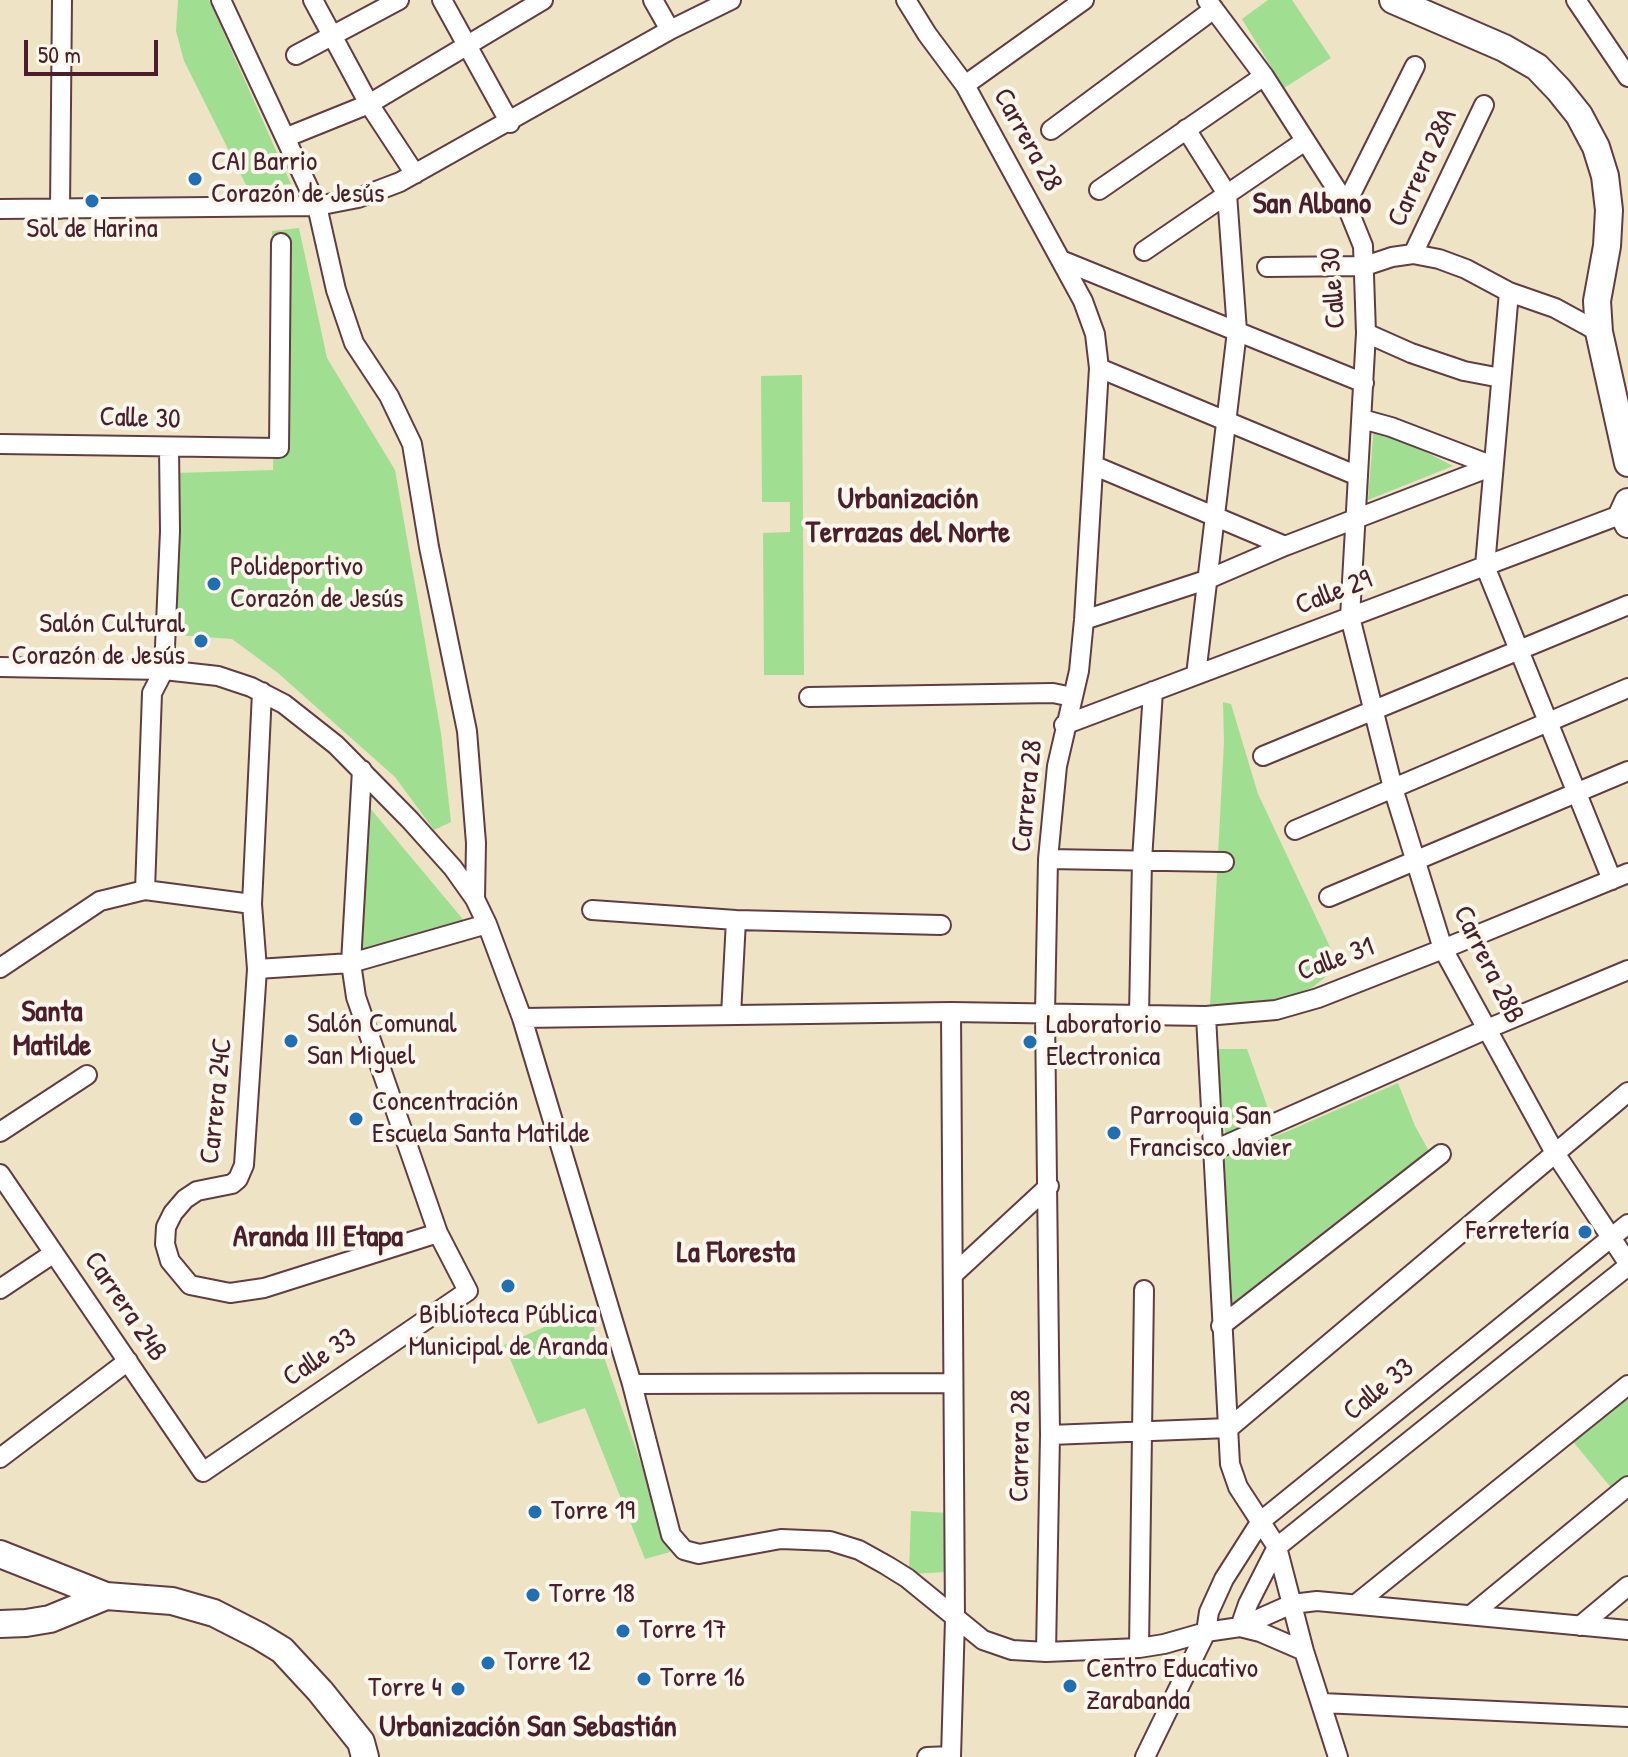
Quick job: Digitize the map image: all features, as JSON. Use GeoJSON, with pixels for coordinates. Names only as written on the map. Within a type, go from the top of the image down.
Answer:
{"type":"FeatureCollection","features":[{"type":"Feature","properties":{"kind":"street"},"geometry":{"type":"LineString","coordinates":[[60,209],[62,0]]}},
{"type":"Feature","properties":{"kind":"street"},"geometry":{"type":"LineString","coordinates":[[221,0],[317,206],[336,290],[354,343],[389,396],[412,444],[429,547],[467,731],[476,843],[475,899]]}},
{"type":"Feature","properties":{"kind":"street"},"geometry":{"type":"LineString","coordinates":[[313,0],[369,104],[415,174]]}},
{"type":"Feature","properties":{"kind":"street"},"geometry":{"type":"LineString","coordinates":[[296,55],[399,0]]}},
{"type":"Feature","properties":{"kind":"street"},"geometry":{"type":"LineString","coordinates":[[442,0],[510,123]]}},
{"type":"Feature","properties":{"kind":"street"},"geometry":{"type":"LineString","coordinates":[[653,0],[670,30]]}},
{"type":"Feature","properties":{"kind":"street"},"geometry":{"type":"LineString","coordinates":[[0,209],[317,206],[358,198],[415,174],[670,30],[731,0]]}},
{"type":"Feature","properties":{"kind":"street"},"geometry":{"type":"LineString","coordinates":[[965,85],[1084,0]]}},
{"type":"Feature","properties":{"kind":"street"},"geometry":{"type":"LineString","coordinates":[[1393,0],[1504,48],[1537,67],[1579,115],[1596,147],[1605,176],[1609,210],[1607,246],[1597,301],[1599,332],[1628,463]]}},
{"type":"Feature","properties":{"kind":"street"},"geometry":{"type":"LineString","coordinates":[[1576,0],[1628,77]]}},
{"type":"Feature","properties":{"kind":"street"},"geometry":{"type":"LineString","coordinates":[[287,137],[369,104],[469,46],[538,1]]}},
{"type":"Feature","properties":{"kind":"street","name":"Carrera 28"},"geometry":{"type":"LineString","coordinates":[[913,3],[965,85],[1083,301],[1095,334],[1099,368],[1095,466],[1079,671],[1064,725],[1057,766],[1048,859],[1045,1013],[1050,1435],[1046,1652]]}},
{"type":"Feature","properties":{"kind":"street"},"geometry":{"type":"LineString","coordinates":[[1051,130],[1211,5]]}},
{"type":"Feature","properties":{"kind":"street","name":"Calle 30"},"geometry":{"type":"LineString","coordinates":[[1211,5],[1264,76],[1346,204],[1363,246],[1366,333],[1350,617]]}},
{"type":"Feature","properties":{"kind":"street"},"geometry":{"type":"LineString","coordinates":[[1346,204],[1415,66]]}},
{"type":"Feature","properties":{"kind":"street"},"geometry":{"type":"LineString","coordinates":[[1099,190],[1264,76]]}},
{"type":"Feature","properties":{"kind":"street","name":"Carrera 28A"},"geometry":{"type":"LineString","coordinates":[[1413,254],[1484,105]]}},
{"type":"Feature","properties":{"kind":"street"},"geometry":{"type":"LineString","coordinates":[[1186,129],[1227,194],[1237,331],[1196,675]]}},
{"type":"Feature","properties":{"kind":"street"},"geometry":{"type":"LineString","coordinates":[[1144,251],[1305,141]]}},
{"type":"Feature","properties":{"kind":"street","name":"Calle 30"},"geometry":{"type":"LineString","coordinates":[[0,444],[279,448],[281,243]]}},
{"type":"Feature","properties":{"kind":"street"},"geometry":{"type":"LineString","coordinates":[[1267,267],[1365,266],[1413,254],[1439,259],[1466,269],[1509,292],[1555,308],[1599,332]]}},
{"type":"Feature","properties":{"kind":"street"},"geometry":{"type":"LineString","coordinates":[[1061,260],[1364,383]]}},
{"type":"Feature","properties":{"kind":"street"},"geometry":{"type":"LineString","coordinates":[[1509,292],[1485,566],[1577,793],[1620,877]]}},
{"type":"Feature","properties":{"kind":"street"},"geometry":{"type":"LineString","coordinates":[[1366,333],[1424,358],[1464,371],[1501,378]]}},
{"type":"Feature","properties":{"kind":"street"},"geometry":{"type":"LineString","coordinates":[[1099,368],[1358,476]]}},
{"type":"Feature","properties":{"kind":"street"},"geometry":{"type":"LineString","coordinates":[[1615,408],[1628,380]]}},
{"type":"Feature","properties":{"kind":"street"},"geometry":{"type":"LineString","coordinates":[[1362,419],[1493,466]]}},
{"type":"Feature","properties":{"kind":"street"},"geometry":{"type":"LineString","coordinates":[[145,890],[152,693],[164,670],[170,531],[169,448]]}},
{"type":"Feature","properties":{"kind":"street"},"geometry":{"type":"LineString","coordinates":[[1095,466],[1285,546]]}},
{"type":"Feature","properties":{"kind":"street"},"geometry":{"type":"LineString","coordinates":[[1084,620],[1206,580],[1354,518],[1493,466]]}},
{"type":"Feature","properties":{"kind":"street","name":"Calle 29"},"geometry":{"type":"LineString","coordinates":[[1064,725],[1627,513]]}},
{"type":"Feature","properties":{"kind":"street"},"geometry":{"type":"LineString","coordinates":[[1263,756],[1628,605]]}},
{"type":"Feature","properties":{"kind":"street","name":"Carrera 28B"},"geometry":{"type":"LineString","coordinates":[[1350,617],[1371,711],[1443,949],[1555,1153],[1628,1265]]}},
{"type":"Feature","properties":{"kind":"street"},"geometry":{"type":"LineString","coordinates":[[0,667],[164,670],[218,676],[262,692],[284,704],[315,728],[362,770],[431,842],[475,899],[522,1018],[632,1384],[671,1535],[684,1550],[699,1554],[781,1539],[830,1541],[859,1550],[907,1578],[983,1640],[1012,1650],[1046,1652],[1164,1644],[1206,1632],[1240,1627],[1292,1604],[1317,1601],[1628,1630]]}},
{"type":"Feature","properties":{"kind":"street"},"geometry":{"type":"LineString","coordinates":[[1295,830],[1628,688]]}},
{"type":"Feature","properties":{"kind":"street"},"geometry":{"type":"LineString","coordinates":[[1139,1015],[1142,860],[1153,691]]}},
{"type":"Feature","properties":{"kind":"street","name":"Carrera 24C"},"geometry":{"type":"LineString","coordinates":[[262,692],[252,904],[257,969],[244,1165],[238,1179],[232,1184],[197,1191],[173,1213],[166,1227],[165,1244],[170,1261],[190,1285],[230,1293],[264,1288],[438,1233]]}},
{"type":"Feature","properties":{"kind":"street"},"geometry":{"type":"LineString","coordinates":[[809,697],[1053,693],[1072,697]]}},
{"type":"Feature","properties":{"kind":"street"},"geometry":{"type":"LineString","coordinates":[[362,770],[351,963],[356,997],[438,1233]]}},
{"type":"Feature","properties":{"kind":"street"},"geometry":{"type":"LineString","coordinates":[[1329,897],[1628,771]]}},
{"type":"Feature","properties":{"kind":"street"},"geometry":{"type":"LineString","coordinates":[[1048,859],[1224,862]]}},
{"type":"Feature","properties":{"kind":"street","name":"Calle 31"},"geometry":{"type":"LineString","coordinates":[[522,1018],[951,1012],[1206,1016],[1276,1010],[1318,998],[1620,877]]}},
{"type":"Feature","properties":{"kind":"street"},"geometry":{"type":"LineString","coordinates":[[0,968],[100,901],[145,890],[252,904]]}},
{"type":"Feature","properties":{"kind":"street"},"geometry":{"type":"LineString","coordinates":[[592,910],[736,920],[941,925]]}},
{"type":"Feature","properties":{"kind":"street"},"geometry":{"type":"LineString","coordinates":[[731,1015],[736,920]]}},
{"type":"Feature","properties":{"kind":"street"},"geometry":{"type":"LineString","coordinates":[[257,969],[351,963],[487,924]]}},
{"type":"Feature","properties":{"kind":"street"},"geometry":{"type":"LineString","coordinates":[[1212,1151],[1628,970]]}},
{"type":"Feature","properties":{"kind":"street"},"geometry":{"type":"LineString","coordinates":[[927,1757],[951,1757],[955,1619],[955,1273],[951,1012]]}},
{"type":"Feature","properties":{"kind":"street"},"geometry":{"type":"LineString","coordinates":[[1206,1016],[1230,1464],[1238,1487],[1277,1547],[1304,1651],[1338,1757]]}},
{"type":"Feature","properties":{"kind":"street"},"geometry":{"type":"LineString","coordinates":[[0,1132],[87,1075]]}},
{"type":"Feature","properties":{"kind":"street"},"geometry":{"type":"LineString","coordinates":[[1050,1435],[1229,1428],[1628,1092]]}},
{"type":"Feature","properties":{"kind":"street"},"geometry":{"type":"LineString","coordinates":[[1221,1326],[1441,1154]]}},
{"type":"Feature","properties":{"kind":"street","name":"Carrera 24B"},"geometry":{"type":"LineString","coordinates":[[0,1174],[203,1472]]}},
{"type":"Feature","properties":{"kind":"street"},"geometry":{"type":"LineString","coordinates":[[955,1273],[1049,1186]]}},
{"type":"Feature","properties":{"kind":"street","name":"Calle 33"},"geometry":{"type":"LineString","coordinates":[[1145,1757],[1206,1632],[1209,1612],[1224,1579],[1261,1521],[1628,1224]]}},
{"type":"Feature","properties":{"kind":"street","name":"Calle 33"},"geometry":{"type":"LineString","coordinates":[[203,1472],[468,1291],[438,1233]]}},
{"type":"Feature","properties":{"kind":"street"},"geometry":{"type":"LineString","coordinates":[[0,1289],[54,1253]]}},
{"type":"Feature","properties":{"kind":"street","name":"Calle 33"},"geometry":{"type":"LineString","coordinates":[[1240,1627],[1277,1547],[1628,1265]]}},
{"type":"Feature","properties":{"kind":"street"},"geometry":{"type":"LineString","coordinates":[[1139,1648],[1144,1290]]}},
{"type":"Feature","properties":{"kind":"street"},"geometry":{"type":"LineString","coordinates":[[0,1458],[128,1361]]}},
{"type":"Feature","properties":{"kind":"street"},"geometry":{"type":"LineString","coordinates":[[632,1384],[953,1383]]}},
{"type":"Feature","properties":{"kind":"street"},"geometry":{"type":"LineString","coordinates":[[1356,1604],[1628,1385]]}},
{"type":"Feature","properties":{"kind":"street"},"geometry":{"type":"LineString","coordinates":[[1471,1615],[1628,1486]]}},
{"type":"Feature","properties":{"kind":"street"},"geometry":{"type":"LineString","coordinates":[[0,1554],[106,1596],[172,1601],[214,1613],[282,1650],[361,1742],[365,1757]]}},
{"type":"Feature","properties":{"kind":"street"},"geometry":{"type":"LineString","coordinates":[[1580,1626],[1628,1586]]}},
{"type":"Feature","properties":{"kind":"street"},"geometry":{"type":"LineString","coordinates":[[0,1624],[50,1619],[106,1596]]}},
{"type":"Feature","properties":{"kind":"street"},"geometry":{"type":"LineString","coordinates":[[1240,1627],[1272,1636],[1304,1651]]}},
{"type":"Feature","properties":{"kind":"street"},"geometry":{"type":"LineString","coordinates":[[1322,1703],[1628,1717]]}},
{"type":"Feature","properties":{"kind":"green space"},"geometry":{"type":"Polygon","coordinates":[[[178,0],[209,0],[291,184],[247,187],[184,61],[176,31],[178,0]]]}},
{"type":"Feature","properties":{"kind":"green space"},"geometry":{"type":"Polygon","coordinates":[[[1268,0],[1292,0],[1331,58],[1284,88],[1242,19],[1268,0]]]}},
{"type":"Feature","properties":{"kind":"green space"},"geometry":{"type":"Polygon","coordinates":[[[299,228],[327,358],[395,470],[441,733],[451,822],[434,830],[395,777],[278,673],[232,639],[177,635],[177,473],[273,470],[275,365],[272,231],[299,228]]]}},
{"type":"Feature","properties":{"kind":"green space"},"geometry":{"type":"Polygon","coordinates":[[[802,375],[804,675],[764,675],[763,533],[790,532],[790,502],[762,502],[761,376],[802,375]]]}},
{"type":"Feature","properties":{"kind":"green space"},"geometry":{"type":"Polygon","coordinates":[[[1374,425],[1453,466],[1368,500],[1374,425]]]}},
{"type":"Feature","properties":{"kind":"green space"},"geometry":{"type":"Polygon","coordinates":[[[1223,702],[1231,704],[1258,794],[1339,966],[1313,987],[1286,999],[1243,1006],[1210,1006],[1224,742],[1223,702]]]}},
{"type":"Feature","properties":{"kind":"green space"},"geometry":{"type":"Polygon","coordinates":[[[354,789],[471,929],[347,969],[354,789]]]}},
{"type":"Feature","properties":{"kind":"green space"},"geometry":{"type":"Polygon","coordinates":[[[1216,1049],[1247,1049],[1272,1120],[1226,1141],[1216,1049]]]}},
{"type":"Feature","properties":{"kind":"green space"},"geometry":{"type":"Polygon","coordinates":[[[1398,1083],[1415,1126],[1430,1153],[1230,1311],[1219,1156],[1286,1132],[1398,1083]]]}},
{"type":"Feature","properties":{"kind":"green space"},"geometry":{"type":"Polygon","coordinates":[[[587,1308],[670,1552],[645,1559],[585,1408],[538,1424],[504,1345],[587,1308]]]}},
{"type":"Feature","properties":{"kind":"green space"},"geometry":{"type":"Polygon","coordinates":[[[1628,1391],[1628,1477],[1613,1490],[1570,1438],[1628,1391]]]}},
{"type":"Feature","properties":{"kind":"green space"},"geometry":{"type":"Polygon","coordinates":[[[911,1511],[949,1513],[947,1572],[909,1574],[911,1511]]]}},
{"type":"Feature","properties":{"kind":"place","name":"CAI Barrio Corazón de Jesús"},"geometry":{"type":"Point","coordinates":[195,179]}},
{"type":"Feature","properties":{"kind":"place","name":"Sol de Harina"},"geometry":{"type":"Point","coordinates":[92,201]}},
{"type":"Feature","properties":{"kind":"place","name":"Polideportivo Corazón de Jesús"},"geometry":{"type":"Point","coordinates":[214,584]}},
{"type":"Feature","properties":{"kind":"place","name":"Salón Cultural Corazón de Jesús"},"geometry":{"type":"Point","coordinates":[201,641]}},
{"type":"Feature","properties":{"kind":"place","name":"Salón Comunal San Miguel"},"geometry":{"type":"Point","coordinates":[291,1041]}},
{"type":"Feature","properties":{"kind":"place","name":"Laboratorio Electronica"},"geometry":{"type":"Point","coordinates":[1030,1042]}},
{"type":"Feature","properties":{"kind":"place","name":"Concentración Escuela Santa Matilde"},"geometry":{"type":"Point","coordinates":[356,1119]}},
{"type":"Feature","properties":{"kind":"place","name":"Parroquia San Francisco Javier"},"geometry":{"type":"Point","coordinates":[1114,1133]}},
{"type":"Feature","properties":{"kind":"place","name":"Ferretería"},"geometry":{"type":"Point","coordinates":[1585,1232]}},
{"type":"Feature","properties":{"kind":"place","name":"Biblioteca Pública Municipal de Aranda"},"geometry":{"type":"Point","coordinates":[508,1286]}},
{"type":"Feature","properties":{"kind":"place","name":"Torre 19"},"geometry":{"type":"Point","coordinates":[535,1512]}},
{"type":"Feature","properties":{"kind":"place","name":"Torre 18"},"geometry":{"type":"Point","coordinates":[533,1595]}},
{"type":"Feature","properties":{"kind":"place","name":"Torre 17"},"geometry":{"type":"Point","coordinates":[623,1631]}},
{"type":"Feature","properties":{"kind":"place","name":"Torre 12"},"geometry":{"type":"Point","coordinates":[488,1663]}},
{"type":"Feature","properties":{"kind":"place","name":"Torre 16"},"geometry":{"type":"Point","coordinates":[644,1679]}},
{"type":"Feature","properties":{"kind":"place","name":"Centro Educativo Zarabanda"},"geometry":{"type":"Point","coordinates":[1070,1686]}},
{"type":"Feature","properties":{"kind":"place","name":"Torre 4"},"geometry":{"type":"Point","coordinates":[458,1689]}},
{"type":"Feature","properties":{"kind":"district","name":"San Albano"},"geometry":{"type":"Point","coordinates":[1312,205]}},
{"type":"Feature","properties":{"kind":"district","name":"Urbanización Terrazas del Norte"},"geometry":{"type":"Point","coordinates":[908,517]}},
{"type":"Feature","properties":{"kind":"district","name":"Santa Matilde"},"geometry":{"type":"Point","coordinates":[52,1030]}},
{"type":"Feature","properties":{"kind":"district","name":"Aranda III Etapa"},"geometry":{"type":"Point","coordinates":[318,1238]}},
{"type":"Feature","properties":{"kind":"district","name":"La Floresta"},"geometry":{"type":"Point","coordinates":[736,1254]}},
{"type":"Feature","properties":{"kind":"district","name":"Urbanización San Sebastián"},"geometry":{"type":"Point","coordinates":[528,1728]}}]}
